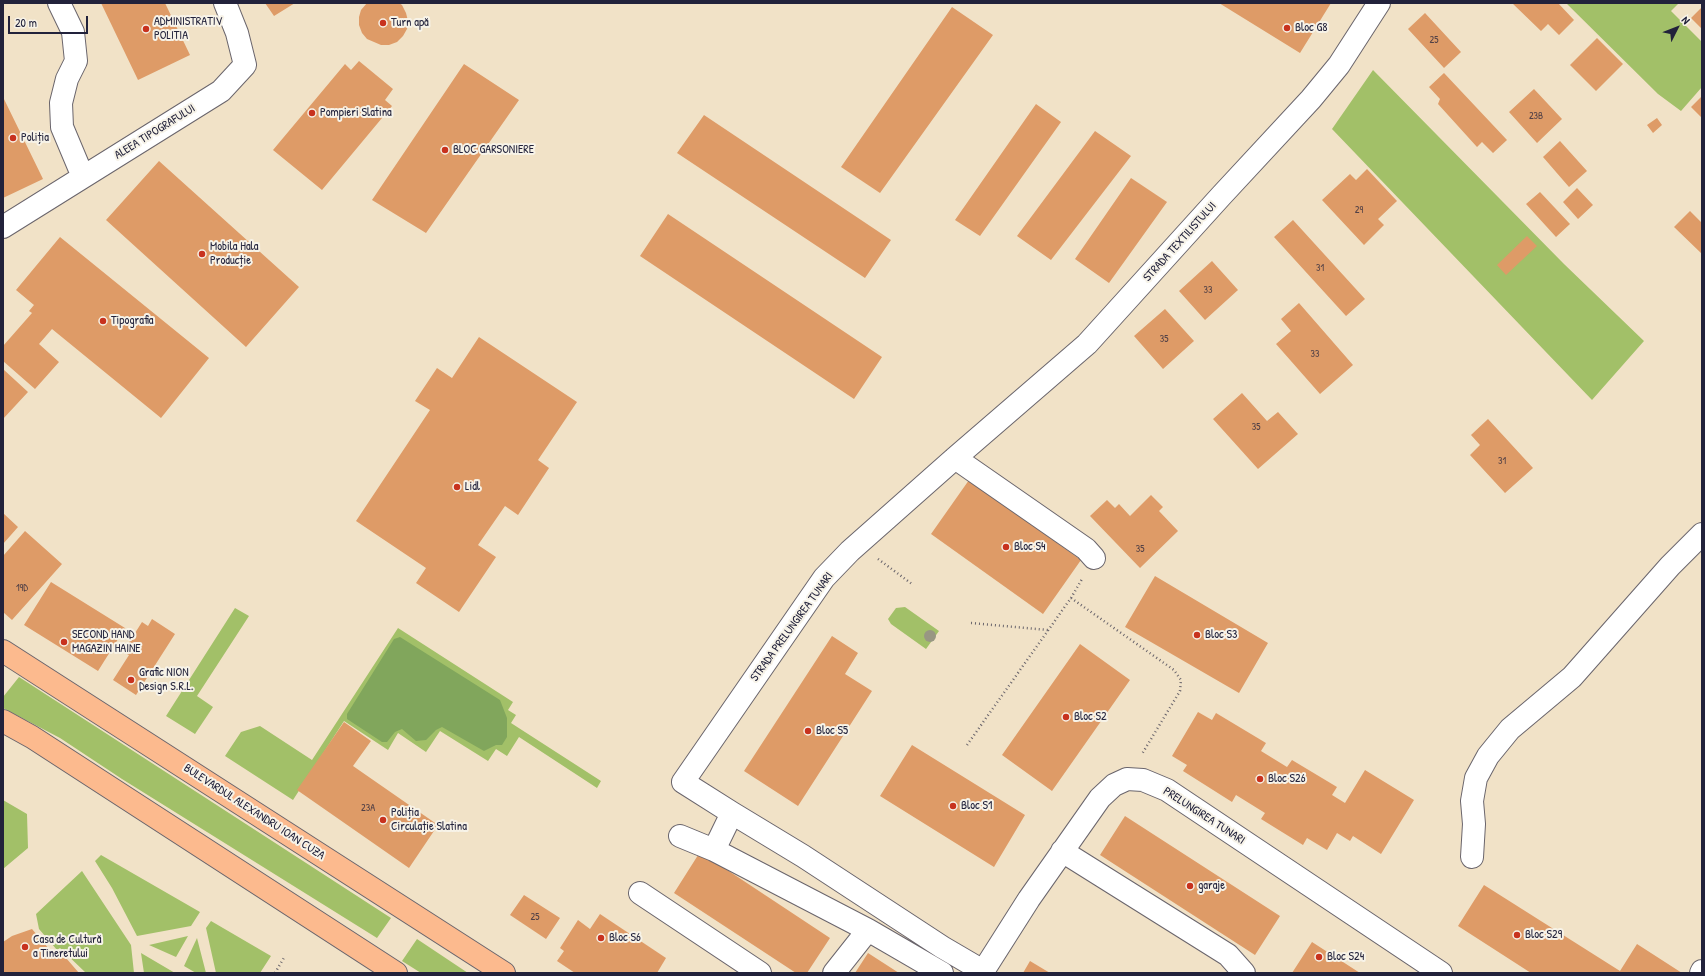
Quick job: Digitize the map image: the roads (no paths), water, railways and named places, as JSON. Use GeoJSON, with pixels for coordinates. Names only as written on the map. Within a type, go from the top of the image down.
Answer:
{"type":"FeatureCollection","features":[{"type":"Feature","properties":{"kind":"main road","name":"BULEVARDUL ALEXANDRU IOAN CUZA"},"geometry":{"type":"LineString","coordinates":[[3,651],[504,973]]}},
{"type":"Feature","properties":{"kind":"main road"},"geometry":{"type":"LineString","coordinates":[[3,721],[32,737],[396,973]]}},
{"type":"Feature","properties":{"kind":"street"},"geometry":{"type":"LineString","coordinates":[[59,3],[73,32],[76,62],[67,79],[60,103],[62,127],[82,177]]}},
{"type":"Feature","properties":{"kind":"street","name":"ALEEA TIPOGRAFULUI"},"geometry":{"type":"LineString","coordinates":[[3,227],[221,91],[245,65],[237,33],[225,3]]}},
{"type":"Feature","properties":{"kind":"street","name":"STRADA TEXTILISTULUI"},"geometry":{"type":"LineString","coordinates":[[955,458],[1087,344],[1311,99],[1340,65],[1379,3]]}},
{"type":"Feature","properties":{"kind":"street"},"geometry":{"type":"LineString","coordinates":[[955,458],[1086,549],[1094,558]]}},
{"type":"Feature","properties":{"kind":"street","name":"STRADA PRELUNGIREA TUNARI"},"geometry":{"type":"LineString","coordinates":[[732,813],[684,782],[824,578],[858,545],[955,458]]}},
{"type":"Feature","properties":{"kind":"street"},"geometry":{"type":"LineString","coordinates":[[1472,857],[1474,824],[1472,801],[1476,778],[1488,756],[1510,729],[1572,677],[1670,566],[1702,534]]}},
{"type":"Feature","properties":{"kind":"street","name":"PRELUNGIREA TUNARI"},"geometry":{"type":"LineString","coordinates":[[1062,851],[1100,798],[1114,785],[1127,779],[1143,780],[1167,790],[1441,973]]}},
{"type":"Feature","properties":{"kind":"street"},"geometry":{"type":"LineString","coordinates":[[714,850],[732,813],[803,856],[982,972],[1062,851],[1228,954],[1244,973]]}},
{"type":"Feature","properties":{"kind":"street"},"geometry":{"type":"LineString","coordinates":[[680,836],[714,850],[868,930],[942,973]]}},
{"type":"Feature","properties":{"kind":"street"},"geometry":{"type":"LineString","coordinates":[[640,893],[760,973]]}},
{"type":"Feature","properties":{"kind":"street"},"geometry":{"type":"LineString","coordinates":[[834,973],[868,930]]}},
{"type":"Feature","properties":{"kind":"place","name":"Turn apă"},"geometry":{"type":"Point","coordinates":[383,23]}},
{"type":"Feature","properties":{"kind":"place","name":"Bloc G8"},"geometry":{"type":"Point","coordinates":[1287,28]}},
{"type":"Feature","properties":{"kind":"place","name":"ADMINISTRATIV POLITIA"},"geometry":{"type":"Point","coordinates":[146,29]}},
{"type":"Feature","properties":{"kind":"place","name":"Pompieri Slatina"},"geometry":{"type":"Point","coordinates":[312,113]}},
{"type":"Feature","properties":{"kind":"place","name":"Poliția"},"geometry":{"type":"Point","coordinates":[13,138]}},
{"type":"Feature","properties":{"kind":"place","name":"BLOC GARSONIERE"},"geometry":{"type":"Point","coordinates":[445,150]}},
{"type":"Feature","properties":{"kind":"place","name":"Mobila Hala Producție"},"geometry":{"type":"Point","coordinates":[202,254]}},
{"type":"Feature","properties":{"kind":"place","name":"Tipografia"},"geometry":{"type":"Point","coordinates":[103,321]}},
{"type":"Feature","properties":{"kind":"place","name":"Lidl"},"geometry":{"type":"Point","coordinates":[457,487]}},
{"type":"Feature","properties":{"kind":"place","name":"Bloc S4"},"geometry":{"type":"Point","coordinates":[1006,547]}},
{"type":"Feature","properties":{"kind":"place","name":"Bloc S3"},"geometry":{"type":"Point","coordinates":[1197,635]}},
{"type":"Feature","properties":{"kind":"place","name":"SECOND HAND MAGAZIN HAINE"},"geometry":{"type":"Point","coordinates":[64,642]}},
{"type":"Feature","properties":{"kind":"place","name":"Grafic NION Design S.R.L."},"geometry":{"type":"Point","coordinates":[131,680]}},
{"type":"Feature","properties":{"kind":"place","name":"Bloc S2"},"geometry":{"type":"Point","coordinates":[1066,717]}},
{"type":"Feature","properties":{"kind":"place","name":"Bloc S5"},"geometry":{"type":"Point","coordinates":[808,731]}},
{"type":"Feature","properties":{"kind":"place","name":"Bloc S26"},"geometry":{"type":"Point","coordinates":[1260,779]}},
{"type":"Feature","properties":{"kind":"place","name":"Bloc S1"},"geometry":{"type":"Point","coordinates":[953,806]}},
{"type":"Feature","properties":{"kind":"place","name":"Poliția Circulație Slatina"},"geometry":{"type":"Point","coordinates":[383,820]}},
{"type":"Feature","properties":{"kind":"place","name":"garaje"},"geometry":{"type":"Point","coordinates":[1190,886]}},
{"type":"Feature","properties":{"kind":"place","name":"Bloc S29"},"geometry":{"type":"Point","coordinates":[1517,935]}},
{"type":"Feature","properties":{"kind":"place","name":"Bloc S6"},"geometry":{"type":"Point","coordinates":[601,938]}},
{"type":"Feature","properties":{"kind":"place","name":"Casa de Cultură a Tineretului"},"geometry":{"type":"Point","coordinates":[25,947]}},
{"type":"Feature","properties":{"kind":"place","name":"Bloc S24"},"geometry":{"type":"Point","coordinates":[1319,957]}}]}
